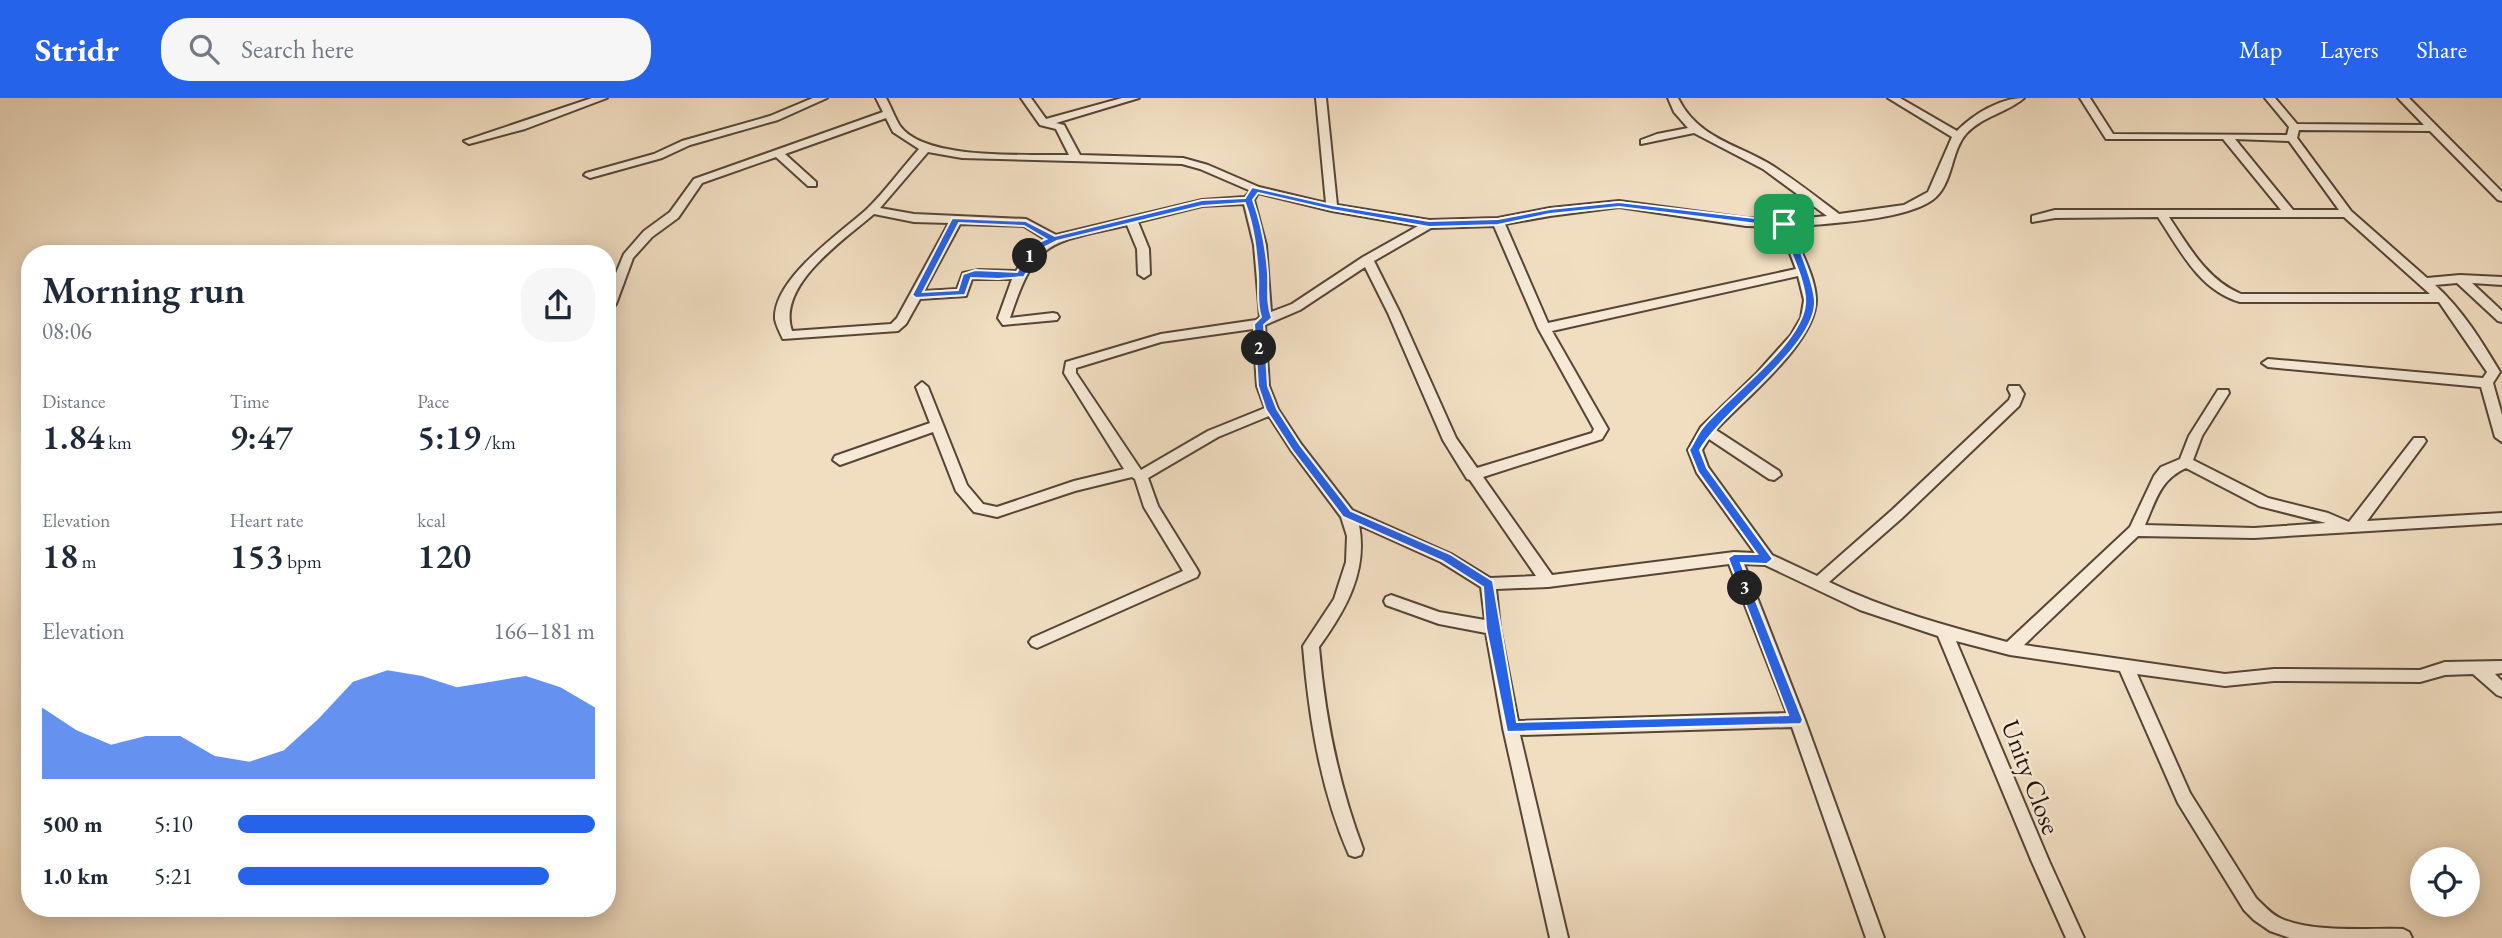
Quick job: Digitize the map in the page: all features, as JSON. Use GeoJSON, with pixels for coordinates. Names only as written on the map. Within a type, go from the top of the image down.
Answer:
{"type":"FeatureCollection","features":[{"type":"Feature","properties":{"kind":"street"},"geometry":{"type":"LineString","coordinates":[[470,141],[521,127],[602,98]]}},
{"type":"Feature","properties":{"kind":"street"},"geometry":{"type":"LineString","coordinates":[[590,175],[658,156],[686,142],[774,118],[822,98]]}},
{"type":"Feature","properties":{"kind":"street"},"geometry":{"type":"LineString","coordinates":[[881,98],[897,130],[925,148],[962,155],[1183,161],[1204,167],[1252,195],[1263,276],[1263,386],[1272,410],[1296,447],[1354,525],[1355,542],[1348,578],[1337,610],[1311,646],[1322,746],[1337,806],[1355,849]]}},
{"type":"Feature","properties":{"kind":"street"},"geometry":{"type":"LineString","coordinates":[[1026,98],[1044,123],[1060,127],[1075,156]]}},
{"type":"Feature","properties":{"kind":"street"},"geometry":{"type":"LineString","coordinates":[[1044,123],[1134,98]]}},
{"type":"Feature","properties":{"kind":"street"},"geometry":{"type":"LineString","coordinates":[[1321,98],[1332,208]]}},
{"type":"Feature","properties":{"kind":"street"},"geometry":{"type":"LineString","coordinates":[[1673,98],[1695,130],[1765,165],[1838,219]]}},
{"type":"Feature","properties":{"kind":"street"},"geometry":{"type":"LineString","coordinates":[[1893,98],[1958,136]]}},
{"type":"Feature","properties":{"kind":"street"},"geometry":{"type":"LineString","coordinates":[[1052,317],[1007,322],[1004,318],[1013,288],[1038,247],[1054,239],[1131,220],[1202,203],[1252,195],[1429,224],[1498,222],[1550,212],[1619,204],[1784,224],[1907,208],[1932,194],[1958,136],[1973,121],[2019,98]]}},
{"type":"Feature","properties":{"kind":"street"},"geometry":{"type":"LineString","coordinates":[[2085,98],[2110,137],[2432,128]]}},
{"type":"Feature","properties":{"kind":"street"},"geometry":{"type":"LineString","coordinates":[[2270,98],[2347,213],[2427,282],[2463,325],[2494,372],[2486,383]]}},
{"type":"Feature","properties":{"kind":"street"},"geometry":{"type":"LineString","coordinates":[[2403,98],[2502,198]]}},
{"type":"Feature","properties":{"kind":"street"},"geometry":{"type":"LineString","coordinates":[[616,288],[628,257],[648,234],[674,215],[698,181],[890,113]]}},
{"type":"Feature","properties":{"kind":"street"},"geometry":{"type":"LineString","coordinates":[[1646,142],[1661,136],[1695,130]]}},
{"type":"Feature","properties":{"kind":"street"},"geometry":{"type":"LineString","coordinates":[[2226,135],[2290,213]]}},
{"type":"Feature","properties":{"kind":"street"},"geometry":{"type":"LineString","coordinates":[[925,148],[872,210],[820,253],[789,291],[781,319],[784,331],[787,335],[894,328],[905,321],[909,304],[956,220]]}},
{"type":"Feature","properties":{"kind":"street"},"geometry":{"type":"LineString","coordinates":[[777,152],[813,184]]}},
{"type":"Feature","properties":{"kind":"street"},"geometry":{"type":"LineString","coordinates":[[872,210],[914,218],[1026,223],[1054,239]]}},
{"type":"Feature","properties":{"kind":"street"},"geometry":{"type":"LineString","coordinates":[[2160,212],[2212,284],[2225,293],[2240,298],[2442,298]]}},
{"type":"Feature","properties":{"kind":"street"},"geometry":{"type":"LineString","coordinates":[[2036,219],[2055,214],[2347,213]]}},
{"type":"Feature","properties":{"kind":"street"},"geometry":{"type":"LineString","coordinates":[[1131,220],[1143,249],[1144,274]]}},
{"type":"Feature","properties":{"kind":"street"},"geometry":{"type":"LineString","coordinates":[[1472,475],[1597,436],[1601,429],[1544,328],[1498,222]]}},
{"type":"Feature","properties":{"kind":"street"},"geometry":{"type":"LineString","coordinates":[[1037,642],[1192,573],[1151,507],[1137,474],[1070,373],[1070,365],[1161,338],[1263,321],[1296,307],[1367,260],[1429,224]]}},
{"type":"Feature","properties":{"kind":"street"},"geometry":{"type":"LineString","coordinates":[[1767,559],[1702,469],[1695,450],[1706,430],[1763,374],[1808,315],[1811,302],[1784,224]]}},
{"type":"Feature","properties":{"kind":"street"},"geometry":{"type":"LineString","coordinates":[[1367,260],[1394,313],[1450,440],[1548,581]]}},
{"type":"Feature","properties":{"kind":"street"},"geometry":{"type":"LineString","coordinates":[[1544,328],[1800,272]]}},
{"type":"Feature","properties":{"kind":"street"},"geometry":{"type":"LineString","coordinates":[[916,295],[962,293],[967,276],[975,273],[1020,275]]}},
{"type":"Feature","properties":{"kind":"street"},"geometry":{"type":"LineString","coordinates":[[2427,282],[2460,279],[2502,281]]}},
{"type":"Feature","properties":{"kind":"street"},"geometry":{"type":"LineString","coordinates":[[2460,279],[2502,318]]}},
{"type":"Feature","properties":{"kind":"street"},"geometry":{"type":"LineString","coordinates":[[2268,363],[2486,383]]}},
{"type":"Feature","properties":{"kind":"street"},"geometry":{"type":"LineString","coordinates":[[2486,383],[2501,432]]}},
{"type":"Feature","properties":{"kind":"street"},"geometry":{"type":"LineString","coordinates":[[922,387],[932,408],[936,426],[953,460],[961,487],[979,508],[997,512],[1074,486],[1137,474],[1213,434],[1272,410]]}},
{"type":"Feature","properties":{"kind":"street"},"geometry":{"type":"LineString","coordinates":[[1819,583],[1897,514],[2014,403],[2018,394],[2014,389]]}},
{"type":"Feature","properties":{"kind":"street"},"geometry":{"type":"LineString","coordinates":[[2186,462],[2187,450],[2195,442],[2198,431],[2222,393]]}},
{"type":"Feature","properties":{"kind":"street"},"geometry":{"type":"LineString","coordinates":[[840,460],[936,426]]}},
{"type":"Feature","properties":{"kind":"street"},"geometry":{"type":"LineString","coordinates":[[1706,430],[1774,475]]}},
{"type":"Feature","properties":{"kind":"street"},"geometry":{"type":"LineString","coordinates":[[2350,525],[2419,441]]}},
{"type":"Feature","properties":{"kind":"street"},"geometry":{"type":"LineString","coordinates":[[2186,462],[2264,502],[2350,525]]}},
{"type":"Feature","properties":{"kind":"street"},"geometry":{"type":"LineString","coordinates":[[2010,649],[2135,530],[2159,480],[2166,471],[2186,462]]}},
{"type":"Feature","properties":{"kind":"street"},"geometry":{"type":"LineString","coordinates":[[1347,514],[1446,558],[1488,584],[1548,581],[1734,558],[1767,559],[1865,606],[1944,632],[2010,649],[2125,666],[2225,680],[2274,675],[2420,676],[2434,674],[2445,667],[2479,670],[2502,667]]}},
{"type":"Feature","properties":{"kind":"street"},"geometry":{"type":"LineString","coordinates":[[2135,530],[2254,533],[2350,525],[2502,518]]}},
{"type":"Feature","properties":{"kind":"street"},"geometry":{"type":"LineString","coordinates":[[1734,558],[1797,720],[1875,938]]}},
{"type":"Feature","properties":{"kind":"street"},"geometry":{"type":"LineString","coordinates":[[1488,584],[1511,728],[1559,938]]}},
{"type":"Feature","properties":{"kind":"street"},"geometry":{"type":"LineString","coordinates":[[1391,601],[1439,618],[1493,628]]}},
{"type":"Feature","properties":{"kind":"street","name":"Unity Close"},"geometry":{"type":"LineString","coordinates":[[1944,632],[1981,714],[2004,780],[2038,860],[2075,938]]}},
{"type":"Feature","properties":{"kind":"street"},"geometry":{"type":"LineString","coordinates":[[2125,666],[2184,798],[2250,904],[2264,918],[2280,927],[2302,932],[2403,938]]}},
{"type":"Feature","properties":{"kind":"street"},"geometry":{"type":"LineString","coordinates":[[2479,670],[2502,690]]}},
{"type":"Feature","properties":{"kind":"street"},"geometry":{"type":"LineString","coordinates":[[1511,728],[1797,720]]}},
{"type":"Feature","properties":{"kind":"route"},"geometry":{"type":"LineString","coordinates":[[1784,224],[1746,222],[1619,204],[1550,212],[1498,222],[1429,224],[1332,208],[1255,189],[1248,200],[1202,203],[1054,239],[1032,253],[1020,275],[975,273],[967,276],[962,293],[916,295],[956,220],[1026,223],[1054,239],[1131,220],[1202,203],[1248,200],[1258,227],[1263,276],[1262,304],[1267,318],[1259,324],[1259,358],[1263,386],[1272,410],[1296,447],[1347,514],[1446,558],[1488,584],[1511,728],[1797,720],[1734,558],[1767,559],[1702,469],[1695,450],[1706,430],[1738,401],[1794,339],[1808,315],[1811,302],[1808,289],[1784,224]]}}]}
